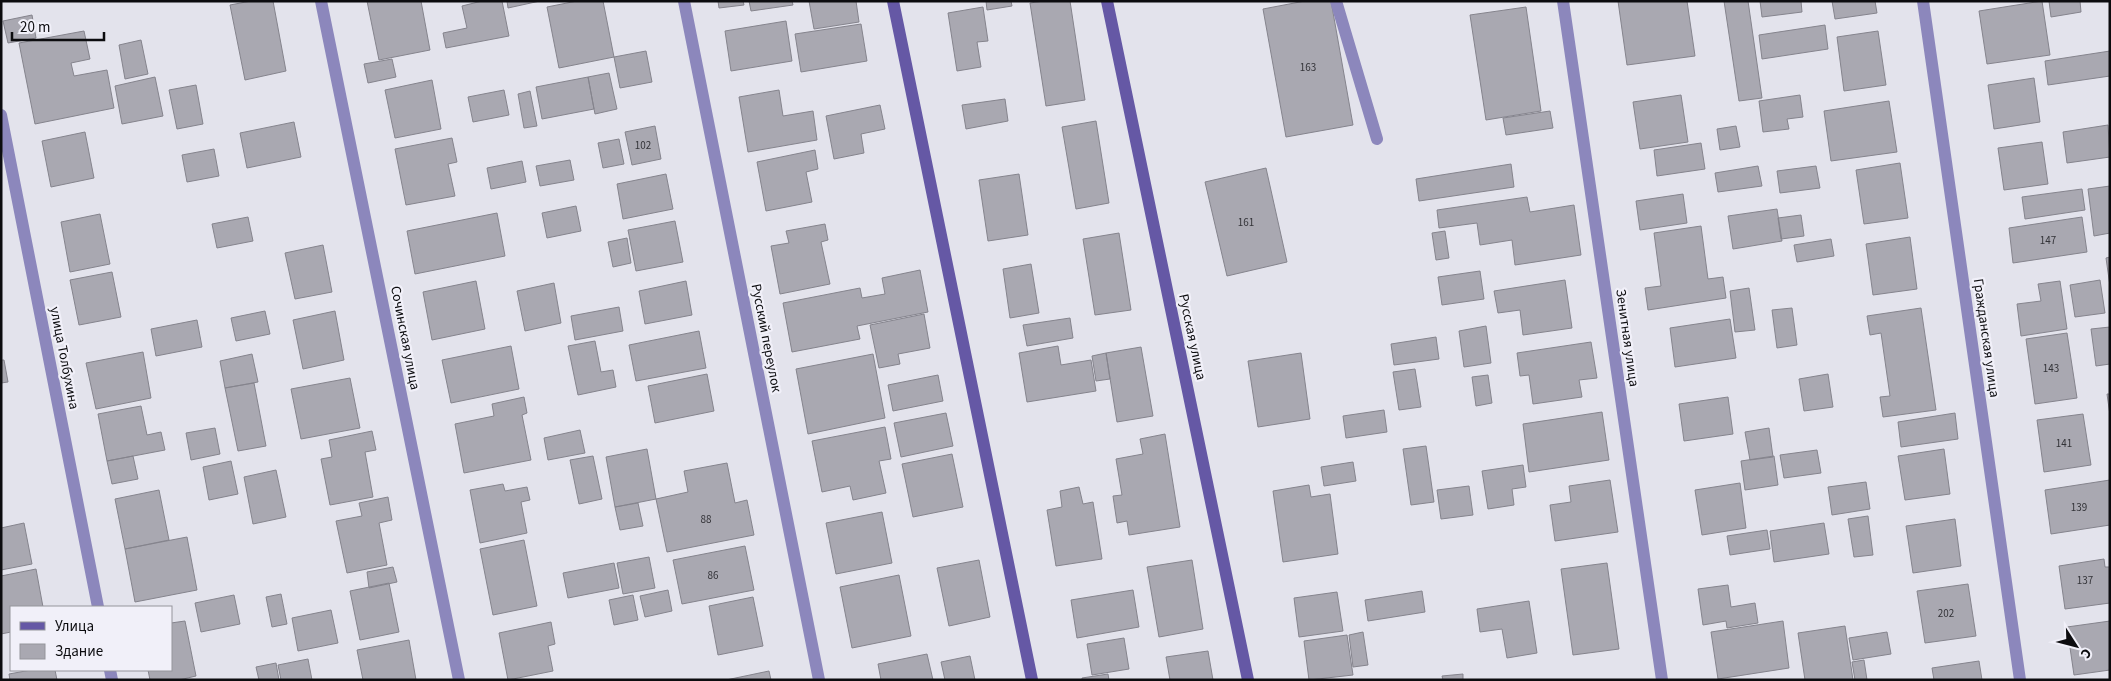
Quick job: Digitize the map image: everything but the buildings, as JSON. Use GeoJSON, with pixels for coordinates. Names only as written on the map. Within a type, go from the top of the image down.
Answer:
{"type":"FeatureCollection","features":[{"type":"Feature","properties":{"kind":"main road"},"geometry":{"type":"LineString","coordinates":[[893,1],[1032,680]]}},
{"type":"Feature","properties":{"kind":"main road","name":"Русская улица"},"geometry":{"type":"LineString","coordinates":[[1108,1],[1248,680]]}},
{"type":"Feature","properties":{"kind":"street","name":"Сочинская улица"},"geometry":{"type":"LineString","coordinates":[[321,1],[458,680]]}},
{"type":"Feature","properties":{"kind":"street","name":"Русский переулок"},"geometry":{"type":"LineString","coordinates":[[684,1],[819,680]]}},
{"type":"Feature","properties":{"kind":"street"},"geometry":{"type":"LineString","coordinates":[[1336,1],[1376,139]]}},
{"type":"Feature","properties":{"kind":"street","name":"Зенитная улица"},"geometry":{"type":"LineString","coordinates":[[1563,1],[1662,680]]}},
{"type":"Feature","properties":{"kind":"street","name":"Гражданская улица"},"geometry":{"type":"LineString","coordinates":[[1923,1],[2020,680]]}},
{"type":"Feature","properties":{"kind":"street","name":"улица Толбухина"},"geometry":{"type":"LineString","coordinates":[[1,115],[98,606]]}}]}
